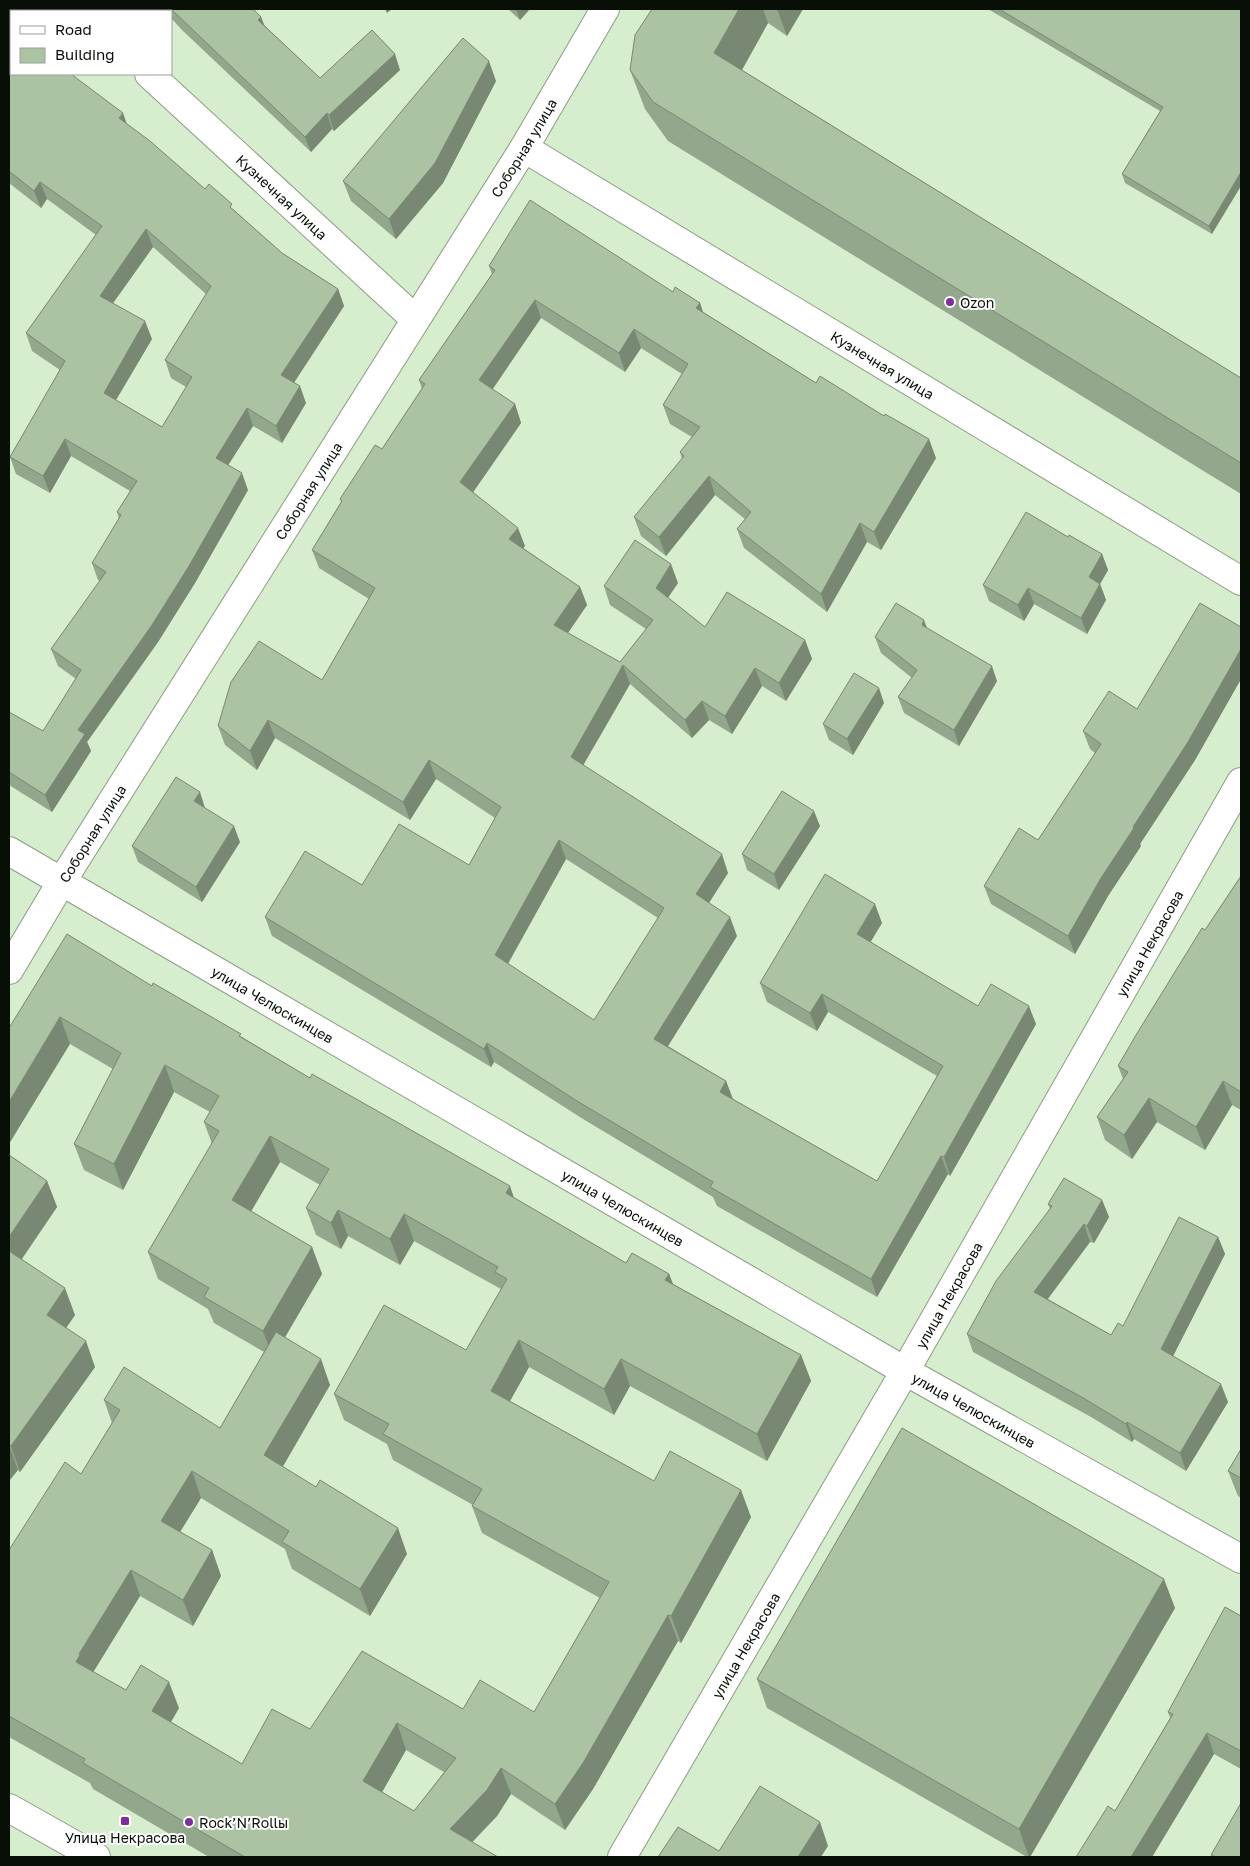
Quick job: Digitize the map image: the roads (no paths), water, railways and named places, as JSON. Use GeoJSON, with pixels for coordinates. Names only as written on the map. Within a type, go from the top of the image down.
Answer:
{"type":"FeatureCollection","features":[{"type":"Feature","properties":{"kind":"street","name":"Соборная улица"},"geometry":{"type":"LineString","coordinates":[[9,970],[62,882],[524,148],[605,9]]}},
{"type":"Feature","properties":{"kind":"street","name":"Кузнечная улица"},"geometry":{"type":"LineString","coordinates":[[150,75],[415,319]]}},
{"type":"Feature","properties":{"kind":"street","name":"Кузнечная улица"},"geometry":{"type":"LineString","coordinates":[[524,148],[1241,581]]}},
{"type":"Feature","properties":{"kind":"street","name":"улица Некрасова"},"geometry":{"type":"LineString","coordinates":[[622,1857],[905,1371],[1241,782]]}},
{"type":"Feature","properties":{"kind":"street","name":"улица Челюскинцев"},"geometry":{"type":"LineString","coordinates":[[9,851],[905,1371],[1241,1559]]}},
{"type":"Feature","properties":{"kind":"street"},"geometry":{"type":"LineString","coordinates":[[9,1808],[96,1857]]}},
{"type":"Feature","properties":{"kind":"place","name":"Ozon"},"geometry":{"type":"Point","coordinates":[950,302]}},
{"type":"Feature","properties":{"kind":"place","name":"Улица Некрасова"},"geometry":{"type":"Point","coordinates":[125,1821]}},
{"type":"Feature","properties":{"kind":"place","name":"Rock’N’Rollы"},"geometry":{"type":"Point","coordinates":[189,1822]}}]}
